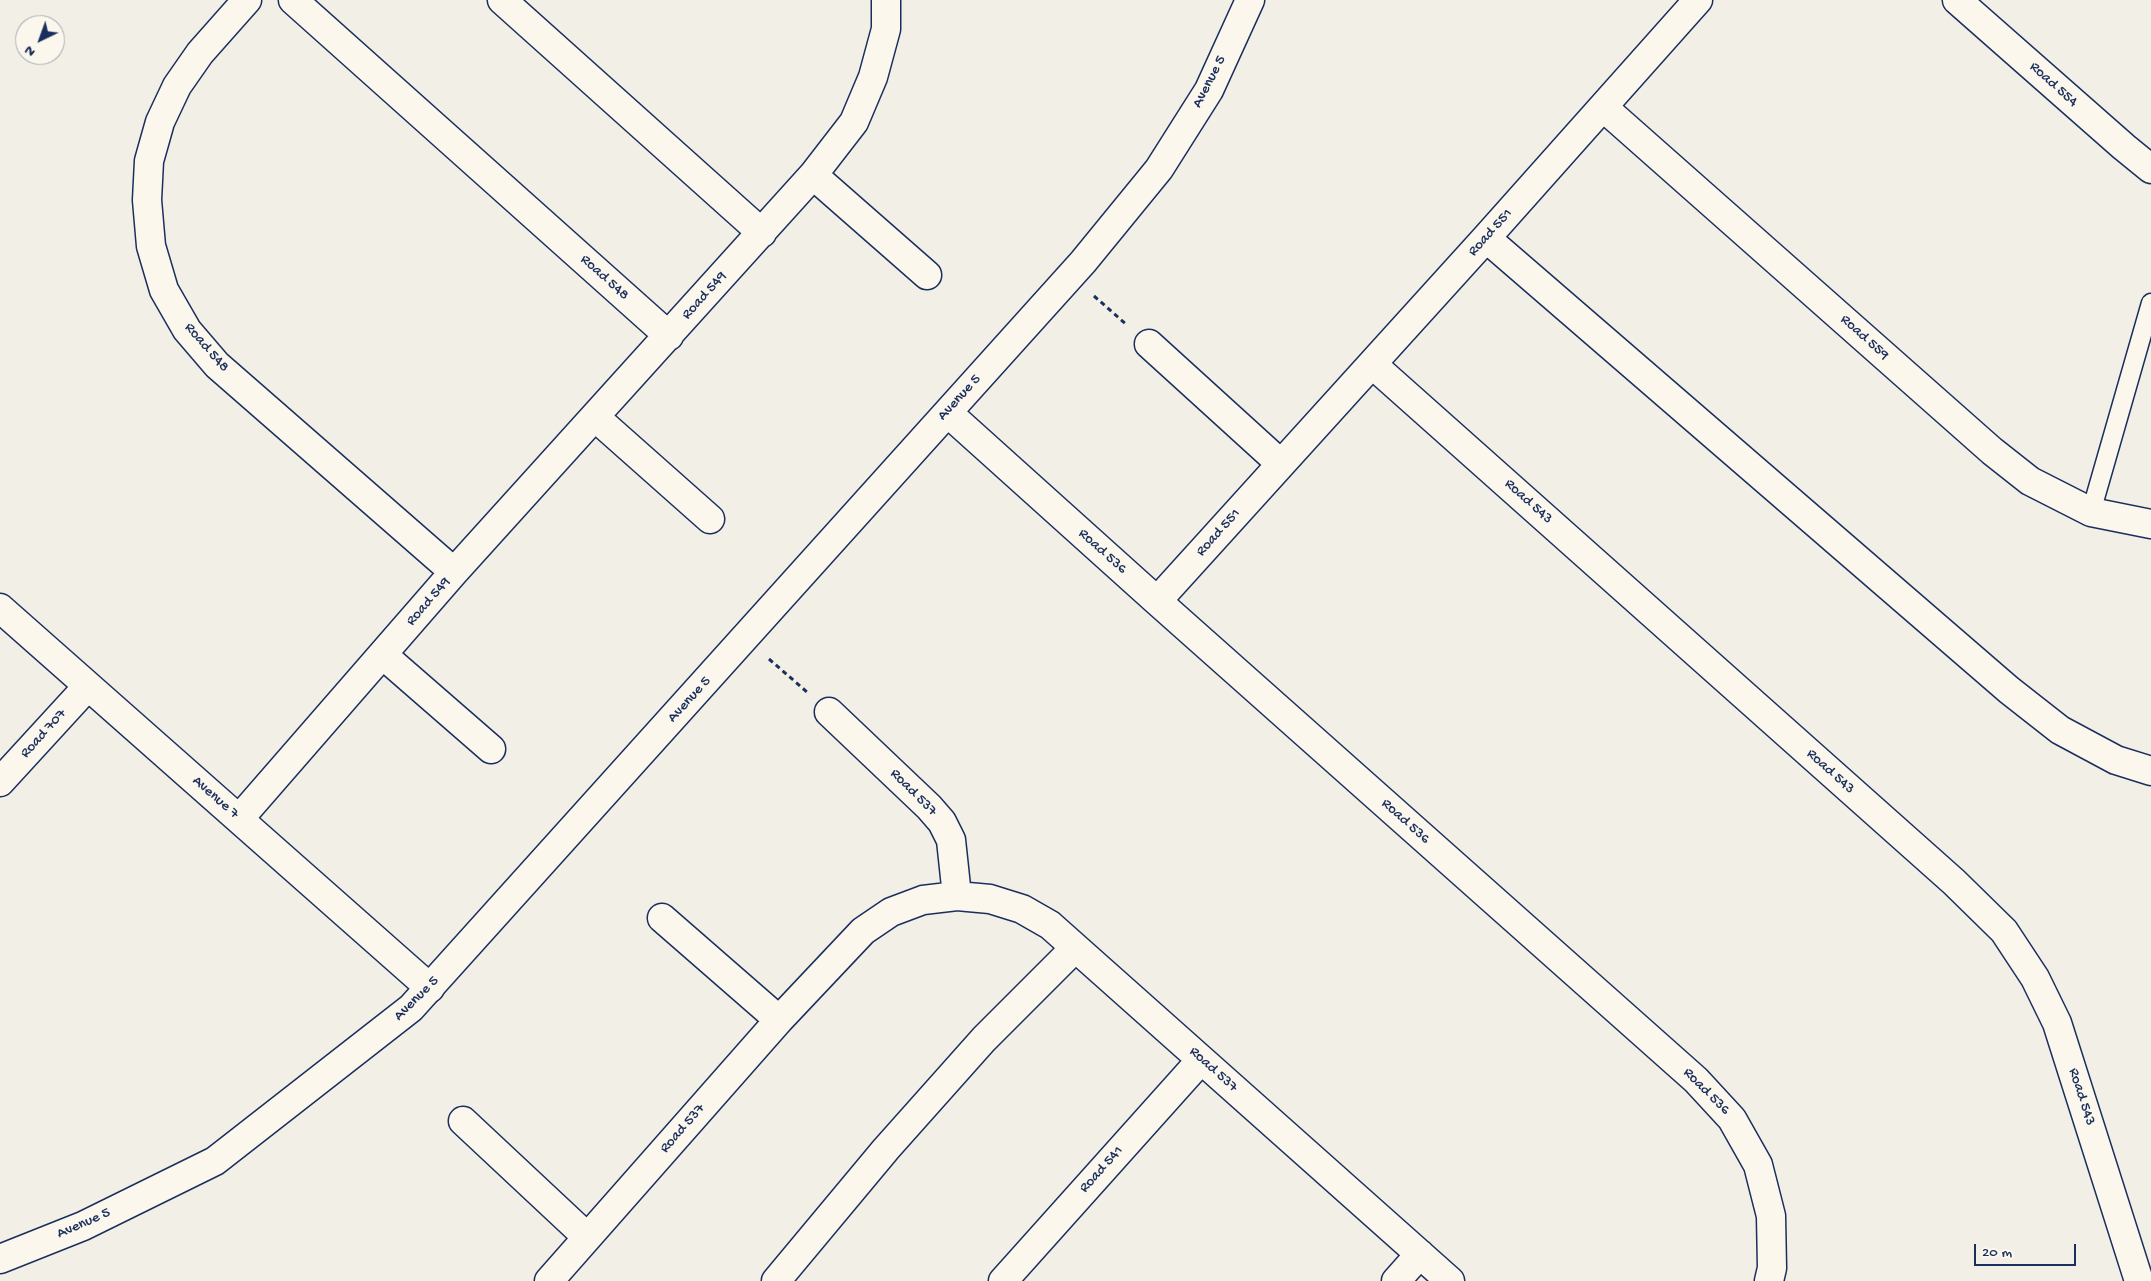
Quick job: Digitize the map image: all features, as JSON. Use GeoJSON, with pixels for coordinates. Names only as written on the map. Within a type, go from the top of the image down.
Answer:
{"type":"FeatureCollection","features":[{"type":"Feature","properties":{"kind":"street","name":"Road 548"},"geometry":{"type":"LineString","coordinates":[[247,0],[200,54],[177,86],[160,122],[149,161],[147,200],[151,246],[164,290],[187,330],[217,365],[454,572]]}},
{"type":"Feature","properties":{"kind":"street","name":"Road 548"},"geometry":{"type":"LineString","coordinates":[[293,0],[669,336]]}},
{"type":"Feature","properties":{"kind":"street"},"geometry":{"type":"LineString","coordinates":[[502,0],[762,233]]}},
{"type":"Feature","properties":{"kind":"street","name":"Road 549"},"geometry":{"type":"LineString","coordinates":[[239,819],[454,572],[813,175],[854,122],[873,78],[886,29],[886,0]]}},
{"type":"Feature","properties":{"kind":"street","name":"Avenue 5"},"geometry":{"type":"LineString","coordinates":[[0,1259],[83,1226],[215,1161],[411,1008],[1071,275],[1159,170],[1209,90],[1250,0]]}},
{"type":"Feature","properties":{"kind":"street","name":"Road 551"},"geometry":{"type":"LineString","coordinates":[[1157,601],[1486,238],[1698,0]]}},
{"type":"Feature","properties":{"kind":"street","name":"Road 554"},"geometry":{"type":"LineString","coordinates":[[1957,0],[2124,148],[2151,169]]}},
{"type":"Feature","properties":{"kind":"street","name":"Road 559"},"geometry":{"type":"LineString","coordinates":[[1603,107],[1992,451],[2030,481],[2092,512],[2151,524]]}},
{"type":"Feature","properties":{"kind":"street"},"geometry":{"type":"LineString","coordinates":[[813,175],[927,275]]}},
{"type":"Feature","properties":{"kind":"street"},"geometry":{"type":"LineString","coordinates":[[1486,238],[2009,690],[2060,730],[2116,760],[2151,771]]}},
{"type":"Feature","properties":{"kind":"street"},"geometry":{"type":"LineString","coordinates":[[1149,344],[1281,464]]}},
{"type":"Feature","properties":{"kind":"street","name":"Road 543"},"geometry":{"type":"LineString","coordinates":[[1372,364],[1954,882],[2004,931],[2035,978],[2057,1023],[2141,1266]]}},
{"type":"Feature","properties":{"kind":"street","name":"Road 536"},"geometry":{"type":"LineString","coordinates":[[948,412],[1157,601],[1696,1080],[1732,1119],[1758,1165],[1771,1216],[1772,1268],[1769,1281]]}},
{"type":"Feature","properties":{"kind":"street"},"geometry":{"type":"LineString","coordinates":[[595,417],[710,519]]}},
{"type":"Feature","properties":{"kind":"street","name":"Avenue 7"},"geometry":{"type":"LineString","coordinates":[[0,608],[430,988]]}},
{"type":"Feature","properties":{"kind":"street"},"geometry":{"type":"LineString","coordinates":[[383,655],[491,749]]}},
{"type":"Feature","properties":{"kind":"street","name":"Road 707"},"geometry":{"type":"LineString","coordinates":[[0,782],[88,686]]}},
{"type":"Feature","properties":{"kind":"street","name":"Road 537"},"geometry":{"type":"LineString","coordinates":[[829,712],[929,806],[942,822],[951,840],[957,896]]}},
{"type":"Feature","properties":{"kind":"street","name":"Road 537"},"geometry":{"type":"LineString","coordinates":[[549,1281],[779,1020],[863,931],[892,912],[923,900],[957,896],[990,899],[1022,909],[1050,926],[1450,1281]]}},
{"type":"Feature","properties":{"kind":"street"},"geometry":{"type":"LineString","coordinates":[[662,918],[779,1020]]}},
{"type":"Feature","properties":{"kind":"street"},"geometry":{"type":"LineString","coordinates":[[776,1281],[886,1149],[984,1039],[1076,948]]}},
{"type":"Feature","properties":{"kind":"street","name":"Road 541"},"geometry":{"type":"LineString","coordinates":[[1003,1281],[1201,1060]]}},
{"type":"Feature","properties":{"kind":"street"},"geometry":{"type":"LineString","coordinates":[[463,1122],[587,1238]]}},
{"type":"Feature","properties":{"kind":"street"},"geometry":{"type":"LineString","coordinates":[[1396,1281],[1420,1254]]}},
{"type":"Feature","properties":{"kind":"lane"},"geometry":{"type":"LineString","coordinates":[[2092,512],[2151,303]]}},
{"type":"Feature","properties":{"kind":"path"},"geometry":{"type":"LineString","coordinates":[[1071,275],[1149,344]]}},
{"type":"Feature","properties":{"kind":"path"},"geometry":{"type":"LineString","coordinates":[[746,638],[829,712]]}}]}
